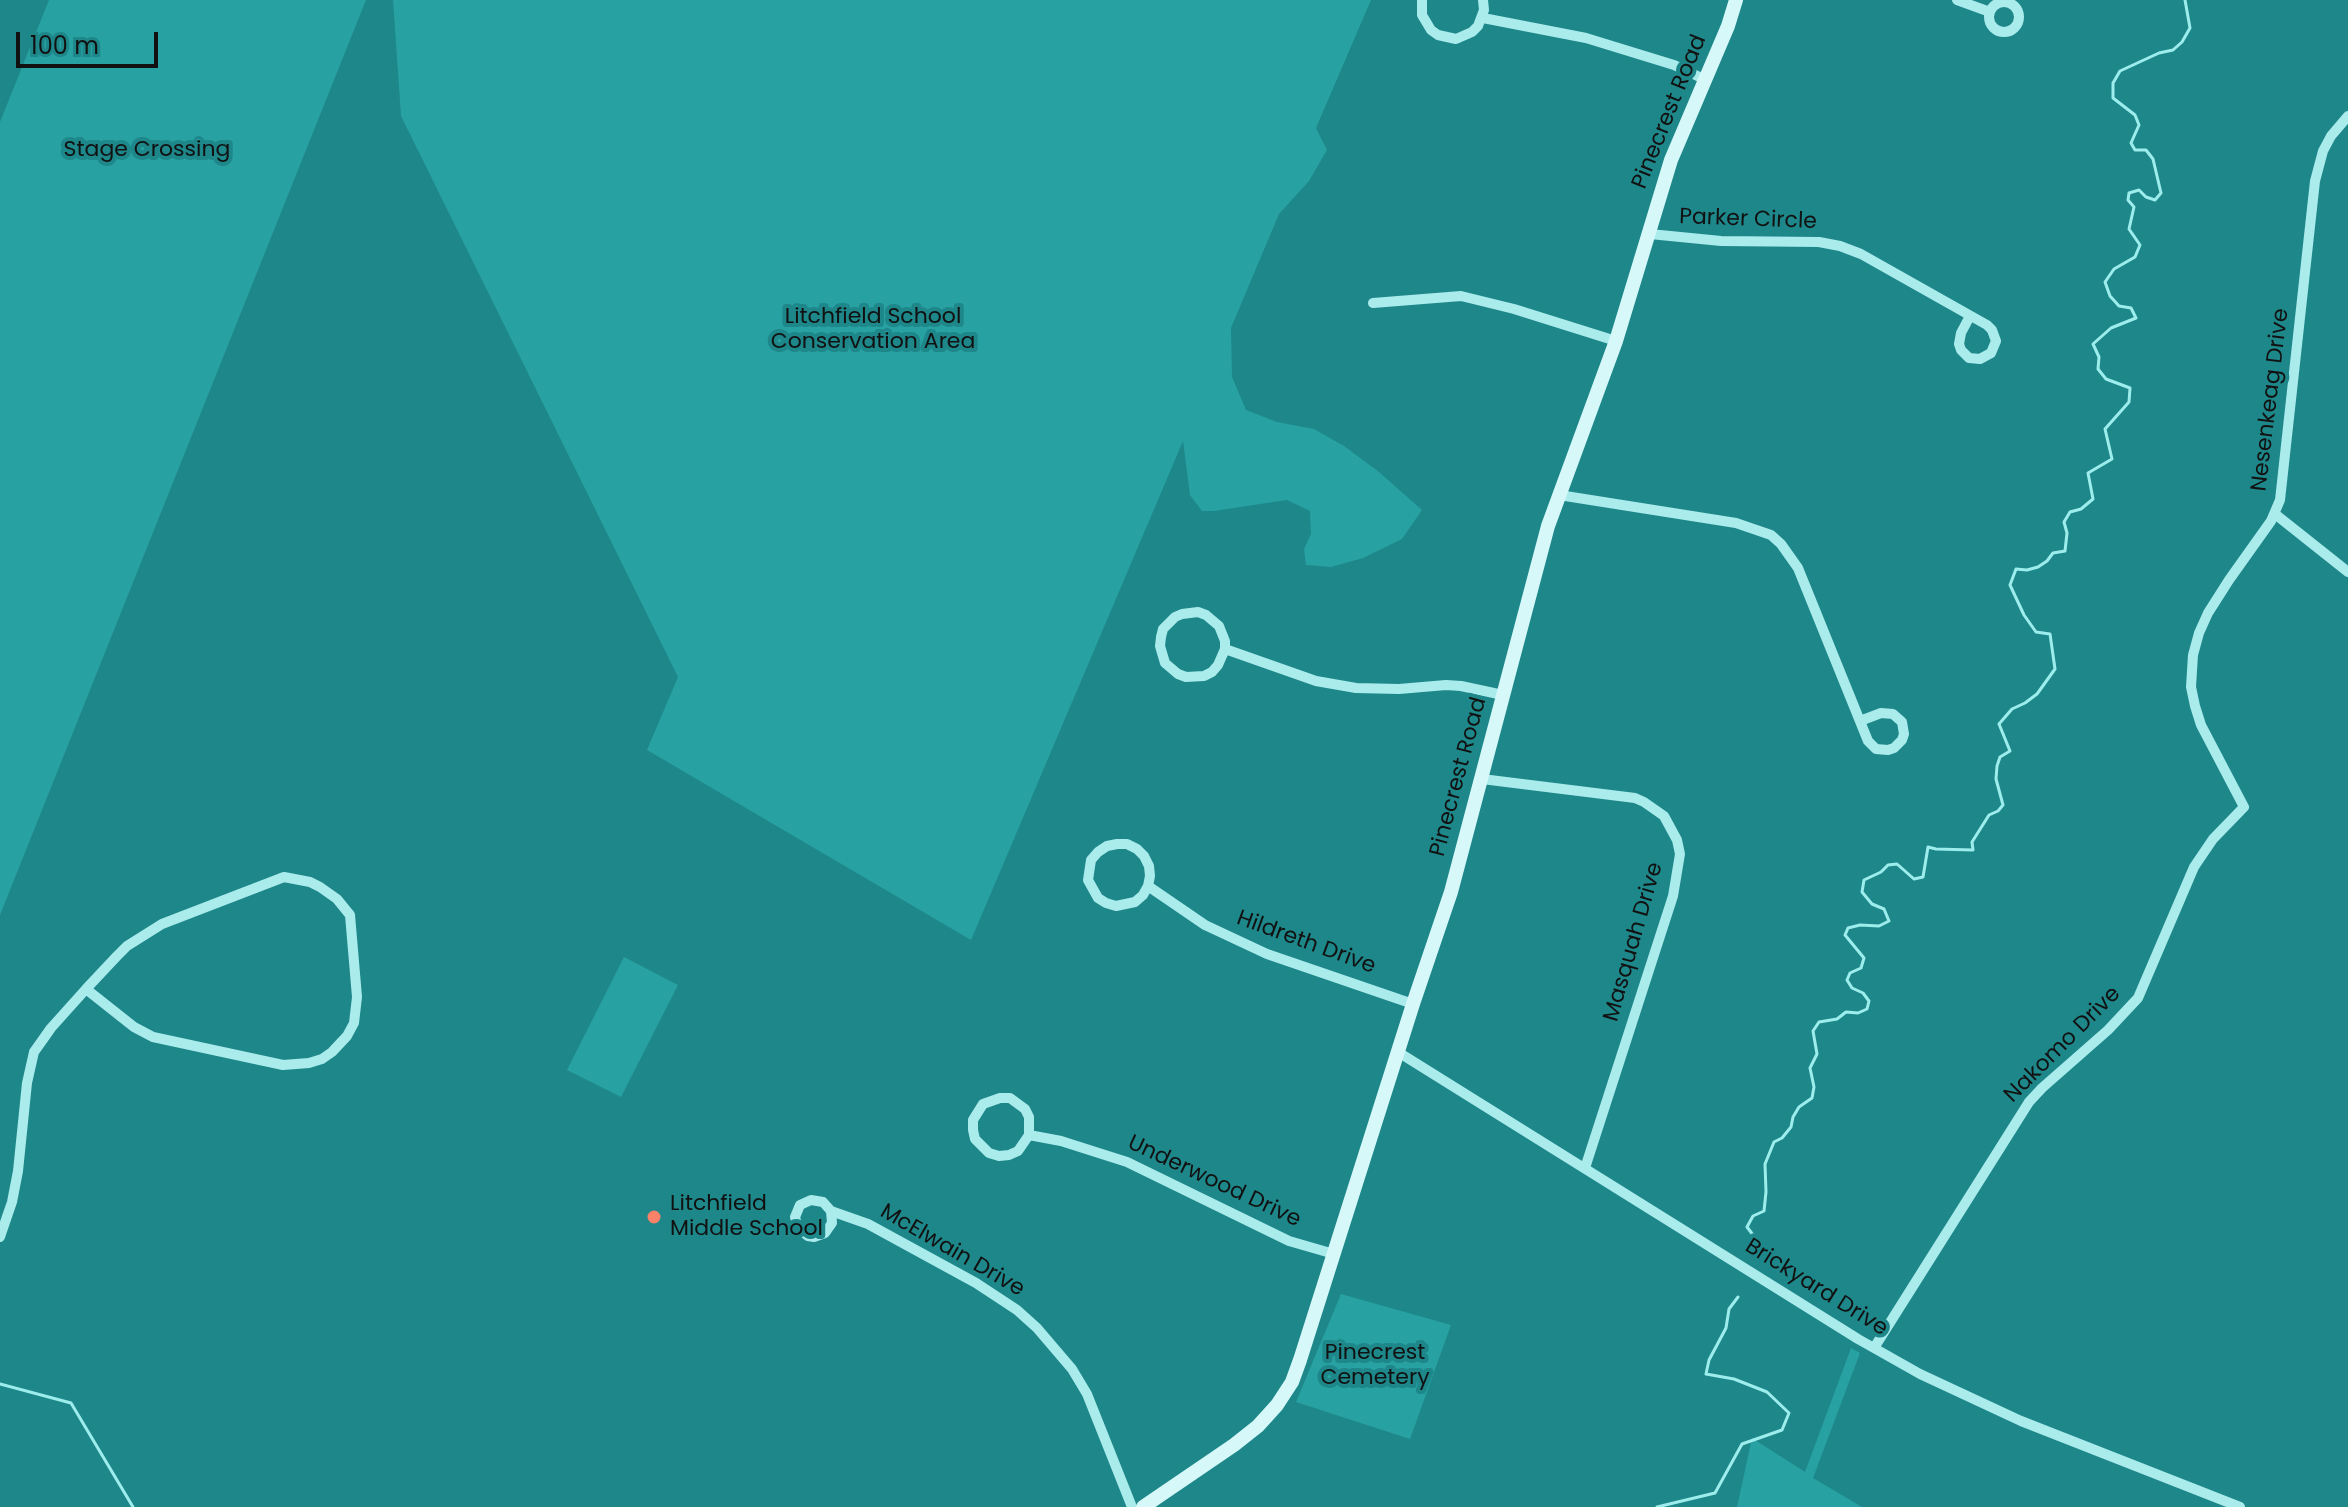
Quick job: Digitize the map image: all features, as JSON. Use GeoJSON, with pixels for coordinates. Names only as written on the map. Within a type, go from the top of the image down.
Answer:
{"type":"FeatureCollection","features":[{"type":"Feature","properties":{"kind":"street"},"geometry":{"type":"LineString","coordinates":[[1422,0],[1425,23],[1446,39],[1464,37],[1478,26],[1483,18],[1483,0]]}},
{"type":"Feature","properties":{"kind":"street","name":"Pinecrest Road"},"geometry":{"type":"LineString","coordinates":[[1143,1507],[1258,1426],[1292,1382],[1451,892],[1548,526],[1616,341],[1671,160],[1736,0]]}},
{"type":"Feature","properties":{"kind":"street"},"geometry":{"type":"LineString","coordinates":[[1957,0],[1990,12]]}},
{"type":"Feature","properties":{"kind":"street"},"geometry":{"type":"LineString","coordinates":[[1483,18],[1586,38],[1674,65],[1706,80]]}},
{"type":"Feature","properties":{"kind":"street","name":"Nesenkeag Drive"},"geometry":{"type":"LineString","coordinates":[[2244,807],[2201,725],[2191,687],[2193,655],[2199,633],[2218,597],[2275,514],[2280,500],[2317,173],[2331,136],[2348,116]]}},
{"type":"Feature","properties":{"kind":"street","name":"Parker Circle"},"geometry":{"type":"LineString","coordinates":[[1650,234],[1721,241],[1819,242],[1840,246],[1861,254],[1970,316]]}},
{"type":"Feature","properties":{"kind":"street"},"geometry":{"type":"LineString","coordinates":[[1373,303],[1461,296],[1616,341]]}},
{"type":"Feature","properties":{"kind":"street"},"geometry":{"type":"LineString","coordinates":[[1559,495],[1736,523],[1771,535],[1798,568],[1868,741],[1876,749],[1888,750],[1902,740],[1902,722],[1893,714],[1881,713],[1860,721]]}},
{"type":"Feature","properties":{"kind":"street"},"geometry":{"type":"LineString","coordinates":[[2275,514],[2348,572]]}},
{"type":"Feature","properties":{"kind":"street"},"geometry":{"type":"LineString","coordinates":[[1198,612],[1213,619],[1219,626],[1225,649],[1212,672],[1195,678],[1186,677],[1165,663],[1161,655],[1163,629],[1175,617],[1198,612]]}},
{"type":"Feature","properties":{"kind":"street"},"geometry":{"type":"LineString","coordinates":[[1225,649],[1304,678],[1342,687],[1399,689],[1446,685],[1503,695]]}},
{"type":"Feature","properties":{"kind":"street","name":"Masquah Drive"},"geometry":{"type":"LineString","coordinates":[[1482,779],[1635,798],[1664,816],[1677,840],[1680,854],[1673,896],[1585,1168]]}},
{"type":"Feature","properties":{"kind":"street","name":"Nakomo Drive"},"geometry":{"type":"LineString","coordinates":[[1874,1348],[2029,1102],[2108,1030],[2138,998],[2194,867],[2213,839],[2244,807]]}},
{"type":"Feature","properties":{"kind":"street"},"geometry":{"type":"LineString","coordinates":[[1127,844],[1137,849],[1149,866],[1148,886],[1143,895],[1126,905],[1106,903],[1098,898],[1088,880],[1091,860],[1107,846],[1127,844]]}},
{"type":"Feature","properties":{"kind":"street"},"geometry":{"type":"LineString","coordinates":[[0,1237],[18,1171],[31,1060],[44,1035],[86,989],[127,946],[162,924],[284,877],[320,887],[337,899],[350,915],[357,997],[354,1023],[332,1052],[309,1063],[283,1065],[153,1037],[134,1027],[86,989]]}},
{"type":"Feature","properties":{"kind":"street","name":"Hildreth Drive"},"geometry":{"type":"LineString","coordinates":[[1148,886],[1205,925],[1234,940],[1413,1004]]}},
{"type":"Feature","properties":{"kind":"street","name":"Brickyard Drive"},"geometry":{"type":"LineString","coordinates":[[1398,1052],[1920,1374],[2016,1419],[2240,1507]]}},
{"type":"Feature","properties":{"kind":"street"},"geometry":{"type":"LineString","coordinates":[[1010,1098],[1025,1109],[1029,1117],[1029,1135],[1018,1151],[999,1156],[989,1153],[975,1139],[973,1120],[977,1111],[991,1099],[1010,1098]]}},
{"type":"Feature","properties":{"kind":"street","name":"Underwood Drive"},"geometry":{"type":"LineString","coordinates":[[1029,1135],[1061,1141],[1127,1162],[1289,1241],[1334,1254]]}},
{"type":"Feature","properties":{"kind":"street","name":"McElwain Drive"},"geometry":{"type":"LineString","coordinates":[[831,1211],[868,1224],[976,1283],[1017,1310],[1037,1328],[1072,1369],[1087,1394],[1132,1507]]}},
{"type":"Feature","properties":{"kind":"green space","name":"Stage Crossing"},"geometry":{"type":"Polygon","coordinates":[[[49,0],[366,0],[0,915],[0,122],[49,0]]]}},
{"type":"Feature","properties":{"kind":"green space","name":"Litchfield School Conservation Area"},"geometry":{"type":"Polygon","coordinates":[[[393,0],[1371,0],[1316,128],[1327,150],[1309,181],[1279,214],[1231,328],[1232,377],[1246,410],[1277,422],[1314,429],[1344,446],[1422,510],[1402,539],[1363,558],[1331,567],[1306,565],[1304,549],[1311,534],[1310,511],[1287,500],[1202,511],[1190,495],[1183,441],[971,940],[647,750],[678,677],[401,116],[393,0]]]}},
{"type":"Feature","properties":{"kind":"green space"},"geometry":{"type":"Polygon","coordinates":[[[624,957],[678,985],[621,1097],[567,1070],[624,957]]]}},
{"type":"Feature","properties":{"kind":"green space","name":"Pinecrest Cemetery"},"geometry":{"type":"Polygon","coordinates":[[[1341,1294],[1451,1325],[1410,1439],[1296,1402],[1341,1294]]]}},
{"type":"Feature","properties":{"kind":"green space"},"geometry":{"type":"Polygon","coordinates":[[[1851,1348],[1860,1353],[1813,1478],[1862,1507],[1737,1507],[1752,1438],[1805,1472],[1851,1348]]]}},
{"type":"Feature","properties":{"kind":"waterway"},"geometry":{"type":"LineString","coordinates":[[1760,1244],[1747,1227],[1753,1216],[1764,1211],[1765,1164],[1774,1142],[1791,1127],[1799,1107],[1812,1098],[1814,1087],[1810,1068],[1817,1054],[1813,1031],[1819,1022],[1837,1019],[1846,1012],[1858,1013],[1867,1009],[1869,1001],[1847,980],[1850,973],[1861,968],[1864,958],[1845,935],[1848,928],[1879,926],[1889,921],[1884,909],[1872,904],[1862,892],[1864,880],[1888,865],[1897,864],[1914,879],[1923,877],[1928,847],[1973,850],[1972,842],[1989,815],[2003,805],[1996,779],[1997,766],[2000,757],[2010,751],[1999,724],[2012,709],[2037,694],[2055,669],[2050,634],[2036,632],[2010,585],[2016,569],[2038,567],[2053,553],[2065,551],[2067,533],[2064,522],[2070,512],[2081,509],[2093,499],[2088,473],[2112,459],[2105,429],[2129,402],[2130,388],[2106,379],[2098,369],[2099,357],[2093,344],[2111,328],[2136,318],[2131,308],[2119,306],[2110,296],[2105,282],[2114,269],[2135,257],[2140,245],[2129,229],[2134,207],[2128,200],[2129,193],[2139,190],[2155,200],[2161,193],[2153,159],[2146,150],[2135,150],[2131,143],[2139,125],[2135,115],[2113,98],[2113,83],[2120,71],[2173,50],[2182,42],[2190,28],[2185,0]]}},
{"type":"Feature","properties":{"kind":"waterway"},"geometry":{"type":"LineString","coordinates":[[1657,1507],[1715,1493],[1742,1444],[1782,1430],[1789,1413],[1767,1392],[1734,1379],[1706,1374],[1709,1360],[1726,1328],[1729,1309],[1738,1297]]}},
{"type":"Feature","properties":{"kind":"waterway"},"geometry":{"type":"LineString","coordinates":[[0,1384],[71,1403],[133,1507]]}},
{"type":"Feature","properties":{"kind":"place","name":"Litchfield Middle School"},"geometry":{"type":"Point","coordinates":[654,1217]}}]}
